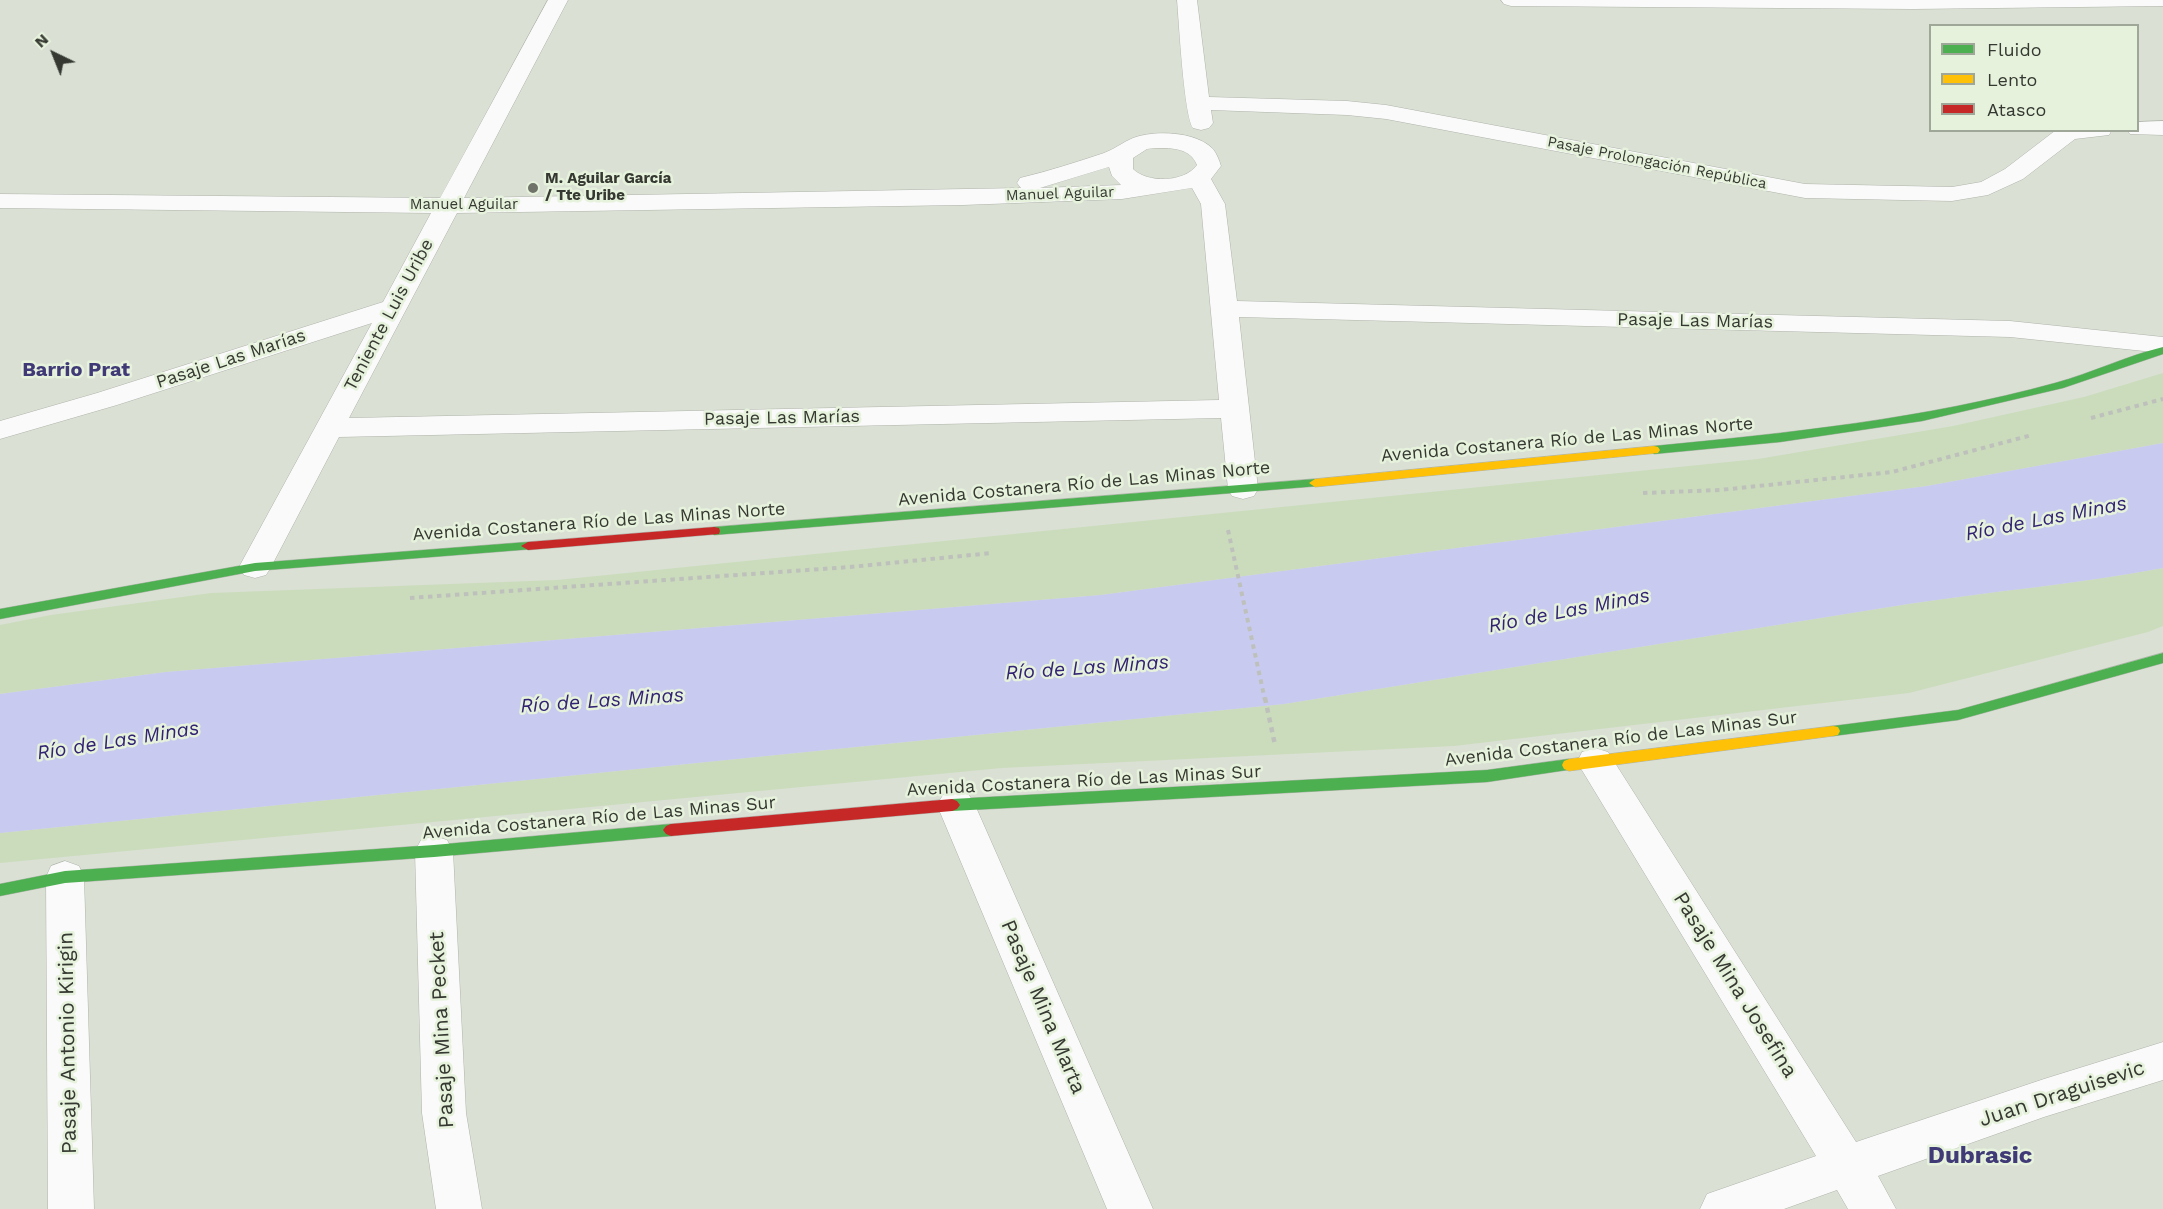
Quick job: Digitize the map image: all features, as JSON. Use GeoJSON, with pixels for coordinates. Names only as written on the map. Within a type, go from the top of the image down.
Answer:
{"type":"FeatureCollection","features":[{"type":"Feature","properties":{"kind":"street","name":"Teniente Luis Uribe"},"geometry":{"type":"LineString","coordinates":[[255,567],[558,0]]}},
{"type":"Feature","properties":{"kind":"street"},"geometry":{"type":"LineString","coordinates":[[1187,0],[1184,113],[1213,204],[1244,489]]}},
{"type":"Feature","properties":{"kind":"street"},"geometry":{"type":"LineString","coordinates":[[1511,0],[2163,0]]}},
{"type":"Feature","properties":{"kind":"street"},"geometry":{"type":"LineString","coordinates":[[1910,1],[1949,21]]}},
{"type":"Feature","properties":{"kind":"street","name":"Pasaje Prolongación República"},"geometry":{"type":"LineString","coordinates":[[1184,113],[1347,108],[1386,112],[1805,190],[1952,194],[1988,188],[2014,174],[2067,132]]}},
{"type":"Feature","properties":{"kind":"street"},"geometry":{"type":"LineString","coordinates":[[1156,186],[1129,177],[1121,170],[1118,162],[1131,149],[1184,113]]}},
{"type":"Feature","properties":{"kind":"street"},"geometry":{"type":"LineString","coordinates":[[2139,129],[2163,128]]}},
{"type":"Feature","properties":{"kind":"street"},"geometry":{"type":"LineString","coordinates":[[1131,149],[1156,141],[1186,144],[1202,167]]}},
{"type":"Feature","properties":{"kind":"street","name":"Manuel Aguilar"},"geometry":{"type":"LineString","coordinates":[[963,198],[1054,177],[1131,149]]}},
{"type":"Feature","properties":{"kind":"street","name":"Manuel Aguilar"},"geometry":{"type":"LineString","coordinates":[[0,201],[448,206],[963,198],[1122,192],[1186,184],[1202,167]]}},
{"type":"Feature","properties":{"kind":"street","name":"Pasaje Las Marías"},"geometry":{"type":"LineString","coordinates":[[0,430],[394,307]]}},
{"type":"Feature","properties":{"kind":"street","name":"Pasaje Las Marías"},"geometry":{"type":"LineString","coordinates":[[1226,309],[2010,329],[2163,348]]}},
{"type":"Feature","properties":{"kind":"street","name":"Avenida Costanera Río de Las Minas Norte"},"geometry":{"type":"LineString","coordinates":[[0,614],[255,567],[1244,489],[1780,438],[1910,418],[2059,386],[2163,348]]}},
{"type":"Feature","properties":{"kind":"street","name":"Pasaje Las Marías"},"geometry":{"type":"LineString","coordinates":[[329,428],[1234,409]]}},
{"type":"Feature","properties":{"kind":"street","name":"Avenida Costanera Río de Las Minas Sur"},"geometry":{"type":"LineString","coordinates":[[0,890],[66,877],[434,851],[956,805],[1487,776],[1958,715],[2163,658]]}},
{"type":"Feature","properties":{"kind":"street","name":"Pasaje Mina Josefina"},"geometry":{"type":"LineString","coordinates":[[1595,762],[1873,1209]]}},
{"type":"Feature","properties":{"kind":"street","name":"Pasaje Mina Marta"},"geometry":{"type":"LineString","coordinates":[[956,805],[1130,1209]]}},
{"type":"Feature","properties":{"kind":"street","name":"Pasaje Mina Pecket"},"geometry":{"type":"LineString","coordinates":[[434,851],[444,1113],[459,1209]]}},
{"type":"Feature","properties":{"kind":"street","name":"Pasaje Antonio Kirigin"},"geometry":{"type":"LineString","coordinates":[[66,877],[71,1209]]}},
{"type":"Feature","properties":{"kind":"street","name":"Juan Draguisevic"},"geometry":{"type":"LineString","coordinates":[[1723,1209],[2044,1098],[2163,1061]]}},
{"type":"Feature","properties":{"kind":"path"},"geometry":{"type":"LineString","coordinates":[[1236,561],[1270,716]]}},
{"type":"Feature","properties":{"kind":"green space"},"geometry":{"type":"Polygon","coordinates":[[[2163,373],[2163,443],[1927,486],[1101,595],[166,672],[0,694],[0,625],[51,615],[211,593],[557,580],[1758,459],[1953,426],[2084,397],[2163,373]]]}},
{"type":"Feature","properties":{"kind":"green space"},"geometry":{"type":"Polygon","coordinates":[[[2163,568],[2163,626],[2148,632],[1909,693],[1454,746],[1002,768],[0,863],[0,833],[1284,704],[1908,604],[2100,579],[2163,568]]]}},
{"type":"Feature","properties":{"kind":"water","name":"Río de Las Minas"},"geometry":{"type":"Polygon","coordinates":[[[2163,443],[2163,568],[2100,579],[1908,604],[1284,704],[0,833],[0,694],[166,672],[1101,595],[1927,486],[2163,443]]]}},
{"type":"Feature","properties":{"kind":"traffic: fast"},"geometry":{"type":"LineString","coordinates":[[1654,450],[1780,438],[1922,417],[2059,386],[2163,350]]}},
{"type":"Feature","properties":{"kind":"traffic: fast"},"geometry":{"type":"LineString","coordinates":[[714,531],[1315,483]]}},
{"type":"Feature","properties":{"kind":"traffic: fast"},"geometry":{"type":"LineString","coordinates":[[0,614],[255,567],[528,546]]}},
{"type":"Feature","properties":{"kind":"traffic: fast"},"geometry":{"type":"LineString","coordinates":[[1833,731],[1958,715],[2163,658]]}},
{"type":"Feature","properties":{"kind":"traffic: fast"},"geometry":{"type":"LineString","coordinates":[[952,805],[1487,776],[1569,765]]}},
{"type":"Feature","properties":{"kind":"traffic: fast"},"geometry":{"type":"LineString","coordinates":[[0,890],[65,877],[434,851],[671,830]]}},
{"type":"Feature","properties":{"kind":"traffic: slow"},"geometry":{"type":"LineString","coordinates":[[1315,483],[1654,450]]}},
{"type":"Feature","properties":{"kind":"traffic: slow"},"geometry":{"type":"LineString","coordinates":[[1569,765],[1833,731]]}},
{"type":"Feature","properties":{"kind":"traffic: jam"},"geometry":{"type":"LineString","coordinates":[[528,546],[714,531]]}},
{"type":"Feature","properties":{"kind":"traffic: jam"},"geometry":{"type":"LineString","coordinates":[[671,830],[952,805]]}},
{"type":"Feature","properties":{"kind":"place","name":"M. Aguilar García / Tte Uribe"},"geometry":{"type":"Point","coordinates":[533,188]}},
{"type":"Feature","properties":{"kind":"district","name":"Barrio Prat"},"geometry":{"type":"Point","coordinates":[76,370]}},
{"type":"Feature","properties":{"kind":"district","name":"Dubrasic"},"geometry":{"type":"Point","coordinates":[1980,1156]}}]}
